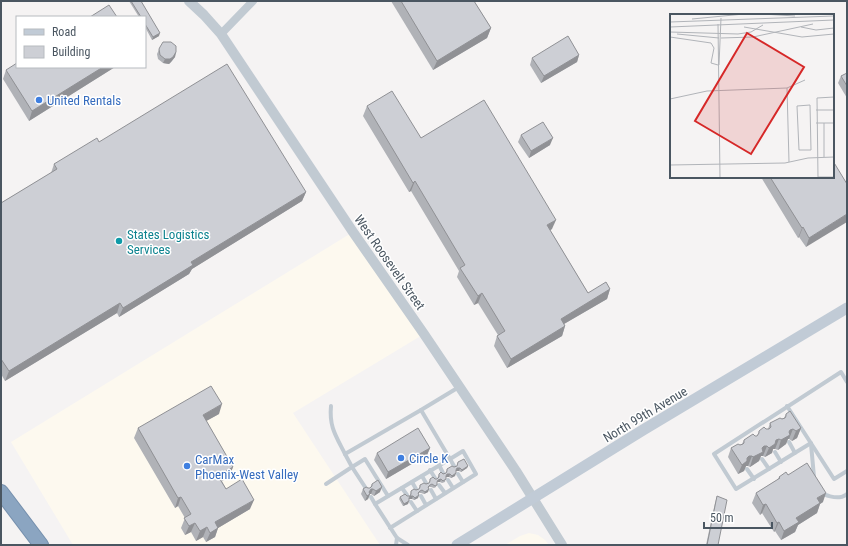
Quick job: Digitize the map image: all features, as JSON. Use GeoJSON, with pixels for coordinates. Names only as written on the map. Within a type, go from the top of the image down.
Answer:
{"type":"FeatureCollection","features":[{"type":"Feature","properties":{"kind":"highway"},"geometry":{"type":"LineString","coordinates":[[1,492],[41,545]]}},
{"type":"Feature","properties":{"kind":"main road","name":"North 99th Avenue"},"geometry":{"type":"LineString","coordinates":[[457,545],[847,308]]}},
{"type":"Feature","properties":{"kind":"street","name":"West Roosevelt Street"},"geometry":{"type":"LineString","coordinates":[[189,1],[221,34],[353,232],[512,464],[562,545]]}},
{"type":"Feature","properties":{"kind":"street"},"geometry":{"type":"LineString","coordinates":[[221,34],[253,1]]}},
{"type":"Feature","properties":{"kind":"lane"},"geometry":{"type":"LineString","coordinates":[[811,443],[736,489],[714,454],[841,372],[847,382]]}},
{"type":"Feature","properties":{"kind":"lane"},"geometry":{"type":"LineString","coordinates":[[345,454],[459,386]]}},
{"type":"Feature","properties":{"kind":"lane"},"geometry":{"type":"LineString","coordinates":[[331,406],[330,417],[333,429],[352,467],[367,490]]}},
{"type":"Feature","properties":{"kind":"lane"},"geometry":{"type":"LineString","coordinates":[[788,406],[834,479],[847,471]]}},
{"type":"Feature","properties":{"kind":"lane"},"geometry":{"type":"LineString","coordinates":[[421,410],[454,466]]}},
{"type":"Feature","properties":{"kind":"lane"},"geometry":{"type":"LineString","coordinates":[[773,415],[776,420]]}},
{"type":"Feature","properties":{"kind":"lane"},"geometry":{"type":"LineString","coordinates":[[758,426],[761,430]]}},
{"type":"Feature","properties":{"kind":"lane"},"geometry":{"type":"LineString","coordinates":[[748,433],[750,437]]}},
{"type":"Feature","properties":{"kind":"lane"},"geometry":{"type":"LineString","coordinates":[[789,442],[795,453]]}},
{"type":"Feature","properties":{"kind":"lane"},"geometry":{"type":"LineString","coordinates":[[732,443],[734,447]]}},
{"type":"Feature","properties":{"kind":"lane"},"geometry":{"type":"LineString","coordinates":[[811,443],[813,473],[816,484]]}},
{"type":"Feature","properties":{"kind":"lane"},"geometry":{"type":"LineString","coordinates":[[375,504],[463,451],[476,474],[390,528]]}},
{"type":"Feature","properties":{"kind":"lane"},"geometry":{"type":"LineString","coordinates":[[775,452],[781,462]]}},
{"type":"Feature","properties":{"kind":"lane"},"geometry":{"type":"LineString","coordinates":[[326,484],[365,459],[388,496]]}},
{"type":"Feature","properties":{"kind":"lane"},"geometry":{"type":"LineString","coordinates":[[762,459],[768,469]]}},
{"type":"Feature","properties":{"kind":"lane"},"geometry":{"type":"LineString","coordinates":[[439,465],[443,473]]}},
{"type":"Feature","properties":{"kind":"lane"},"geometry":{"type":"LineString","coordinates":[[747,469],[754,479]]}},
{"type":"Feature","properties":{"kind":"lane"},"geometry":{"type":"LineString","coordinates":[[430,470],[435,478]]}},
{"type":"Feature","properties":{"kind":"lane"},"geometry":{"type":"LineString","coordinates":[[458,474],[463,482]]}},
{"type":"Feature","properties":{"kind":"lane"},"geometry":{"type":"LineString","coordinates":[[422,476],[426,483]]}},
{"type":"Feature","properties":{"kind":"lane"},"geometry":{"type":"LineString","coordinates":[[448,480],[453,488]]}},
{"type":"Feature","properties":{"kind":"lane"},"geometry":{"type":"LineString","coordinates":[[412,482],[416,489]]}},
{"type":"Feature","properties":{"kind":"lane"},"geometry":{"type":"LineString","coordinates":[[439,485],[445,493]]}},
{"type":"Feature","properties":{"kind":"lane"},"geometry":{"type":"LineString","coordinates":[[402,488],[407,495]]}},
{"type":"Feature","properties":{"kind":"lane"},"geometry":{"type":"LineString","coordinates":[[819,489],[822,494],[827,496],[841,497],[847,494]]}},
{"type":"Feature","properties":{"kind":"lane"},"geometry":{"type":"LineString","coordinates":[[431,490],[436,499]]}},
{"type":"Feature","properties":{"kind":"lane"},"geometry":{"type":"LineString","coordinates":[[421,496],[426,505]]}},
{"type":"Feature","properties":{"kind":"lane"},"geometry":{"type":"LineString","coordinates":[[371,497],[397,538],[408,545]]}},
{"type":"Feature","properties":{"kind":"lane"},"geometry":{"type":"LineString","coordinates":[[411,502],[417,511]]}},
{"type":"Feature","properties":{"kind":"lane"},"geometry":{"type":"LineString","coordinates":[[396,545],[397,538]]}},
{"type":"Feature","properties":{"kind":"shaded area"},"geometry":{"type":"Polygon","coordinates":[[[353,232],[424,334],[293,413],[380,545],[73,545],[11,442],[353,232]]]}},
{"type":"Feature","properties":{"kind":"shaded area"},"geometry":{"type":"Polygon","coordinates":[[[529,533],[538,535],[549,545],[505,545],[520,536],[529,533]]]}},
{"type":"Feature","properties":{"kind":"building"},"geometry":{"type":"Polygon","coordinates":[[[131,1],[141,1],[160,33],[153,37],[146,26],[146,16],[140,16],[131,1]]]}},
{"type":"Feature","properties":{"kind":"building"},"geometry":{"type":"Polygon","coordinates":[[[401,1],[474,1],[491,28],[437,61],[401,1]]]}},
{"type":"Feature","properties":{"kind":"building"},"geometry":{"type":"Polygon","coordinates":[[[109,5],[116,16],[92,16],[109,5]]]}},
{"type":"Feature","properties":{"kind":"building"},"geometry":{"type":"Polygon","coordinates":[[[568,36],[579,55],[544,76],[532,58],[568,36]]]}},
{"type":"Feature","properties":{"kind":"building"},"geometry":{"type":"Polygon","coordinates":[[[163,42],[171,42],[176,46],[176,52],[170,59],[165,59],[160,55],[159,49],[163,42]]]}},
{"type":"Feature","properties":{"kind":"building","name":"United Rentals"},"geometry":{"type":"Polygon","coordinates":[[[16,64],[16,68],[101,68],[32,111],[6,70],[16,64]]]}},
{"type":"Feature","properties":{"kind":"building","name":"States Logistics Services"},"geometry":{"type":"Polygon","coordinates":[[[227,64],[306,192],[191,262],[193,265],[123,308],[120,303],[9,371],[1,359],[1,203],[57,169],[54,164],[97,138],[99,142],[227,64]]]}},
{"type":"Feature","properties":{"kind":"building"},"geometry":{"type":"Polygon","coordinates":[[[847,73],[847,86],[841,76],[847,73]]]}},
{"type":"Feature","properties":{"kind":"building"},"geometry":{"type":"Polygon","coordinates":[[[392,91],[421,138],[484,100],[556,220],[547,225],[588,293],[606,282],[610,289],[561,319],[565,326],[511,359],[497,336],[505,331],[482,293],[478,296],[460,268],[465,265],[415,181],[413,183],[367,106],[392,91]]]}},
{"type":"Feature","properties":{"kind":"building"},"geometry":{"type":"Polygon","coordinates":[[[543,122],[553,138],[531,151],[521,135],[543,122]]]}},
{"type":"Feature","properties":{"kind":"building"},"geometry":{"type":"Polygon","coordinates":[[[834,163],[847,184],[847,214],[809,238],[803,227],[802,228],[771,178],[834,178],[834,163]]]}},
{"type":"Feature","properties":{"kind":"building","name":"CarMax Phoenix-West Valley"},"geometry":{"type":"Polygon","coordinates":[[[211,386],[222,404],[203,415],[233,467],[218,476],[226,489],[242,479],[254,500],[215,522],[218,528],[210,533],[207,527],[200,531],[195,523],[189,526],[184,518],[191,514],[181,497],[178,498],[138,428],[211,386]]]}},
{"type":"Feature","properties":{"kind":"building"},"geometry":{"type":"Polygon","coordinates":[[[790,411],[801,428],[796,431],[793,429],[790,430],[790,435],[781,440],[776,440],[775,444],[769,448],[764,446],[762,448],[763,452],[753,457],[749,456],[747,461],[742,465],[731,448],[738,444],[743,444],[744,440],[753,434],[757,436],[759,431],[764,427],[769,429],[771,427],[770,423],[780,418],[785,418],[786,414],[790,411]]]}},
{"type":"Feature","properties":{"kind":"building","name":"Circle K"},"geometry":{"type":"Polygon","coordinates":[[[418,428],[430,448],[388,472],[377,453],[418,428]]]}},
{"type":"Feature","properties":{"kind":"building"},"geometry":{"type":"Polygon","coordinates":[[[464,459],[468,466],[462,470],[457,468],[456,473],[452,476],[447,474],[446,479],[443,481],[441,479],[438,480],[437,485],[430,485],[428,487],[429,489],[425,492],[422,490],[420,491],[418,493],[419,495],[415,498],[410,496],[411,491],[414,489],[419,489],[420,485],[424,483],[429,483],[430,479],[433,477],[437,479],[441,472],[443,474],[446,473],[447,469],[452,466],[457,466],[458,462],[464,459]]]}},
{"type":"Feature","properties":{"kind":"building"},"geometry":{"type":"Polygon","coordinates":[[[807,463],[826,493],[817,498],[820,503],[796,518],[799,522],[784,531],[779,522],[777,523],[766,504],[763,505],[756,493],[780,478],[779,477],[786,472],[788,475],[807,463]]]}},
{"type":"Feature","properties":{"kind":"building"},"geometry":{"type":"Polygon","coordinates":[[[378,480],[382,487],[376,491],[371,489],[369,492],[370,494],[367,496],[363,489],[366,487],[370,488],[372,484],[378,480]]]}},
{"type":"Feature","properties":{"kind":"building"},"geometry":{"type":"Polygon","coordinates":[[[405,494],[410,496],[409,501],[404,504],[400,497],[405,494]]]}},
{"type":"Feature","properties":{"kind":"building"},"geometry":{"type":"Polygon","coordinates":[[[717,496],[727,500],[718,545],[707,545],[717,496]]]}},
{"type":"Feature","properties":{"kind":"place","name":"United Rentals"},"geometry":{"type":"Point","coordinates":[39,100]}},
{"type":"Feature","properties":{"kind":"place","name":"States Logistics Services"},"geometry":{"type":"Point","coordinates":[119,241]}},
{"type":"Feature","properties":{"kind":"place","name":"Circle K"},"geometry":{"type":"Point","coordinates":[401,458]}},
{"type":"Feature","properties":{"kind":"place","name":"CarMax Phoenix-West Valley"},"geometry":{"type":"Point","coordinates":[187,466]}}]}
